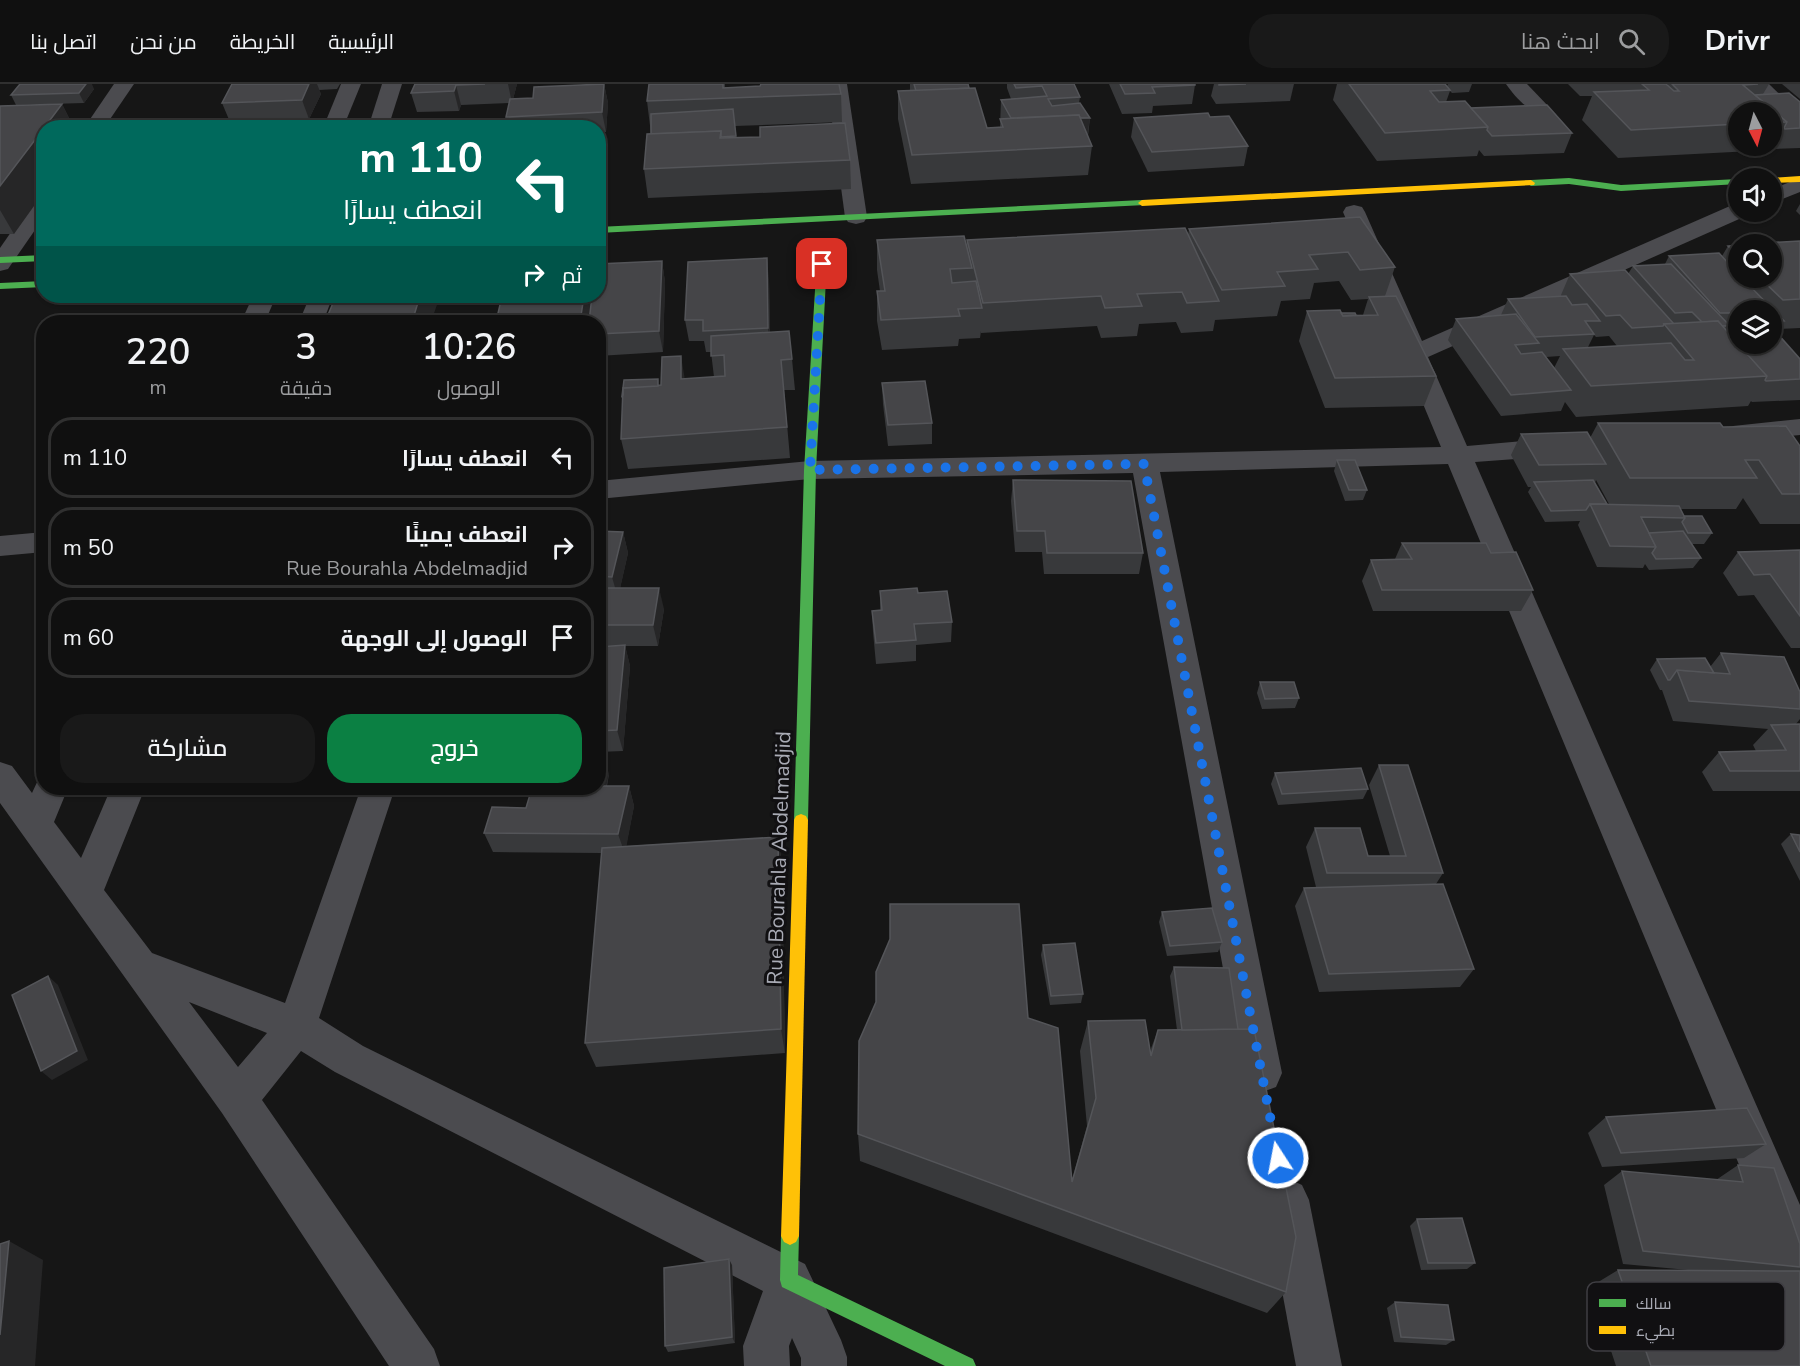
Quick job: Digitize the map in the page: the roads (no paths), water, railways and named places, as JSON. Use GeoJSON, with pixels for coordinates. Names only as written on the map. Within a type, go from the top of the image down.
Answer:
{"type":"FeatureCollection","features":[{"type":"Feature","properties":{"kind":"street"},"geometry":{"type":"LineString","coordinates":[[99,120],[124,84]]}},
{"type":"Feature","properties":{"kind":"street"},"geometry":{"type":"LineString","coordinates":[[336,120],[351,84]]}},
{"type":"Feature","properties":{"kind":"street"},"geometry":{"type":"LineString","coordinates":[[381,120],[392,84]]}},
{"type":"Feature","properties":{"kind":"street"},"geometry":{"type":"LineString","coordinates":[[837,84],[856,217]]}},
{"type":"Feature","properties":{"kind":"street"},"geometry":{"type":"LineString","coordinates":[[1516,84],[1540,108]]}},
{"type":"Feature","properties":{"kind":"street"},"geometry":{"type":"LineString","coordinates":[[1758,84],[1800,126]]}},
{"type":"Feature","properties":{"kind":"street"},"geometry":{"type":"LineString","coordinates":[[1782,180],[1800,179]]}},
{"type":"Feature","properties":{"kind":"street"},"geometry":{"type":"LineString","coordinates":[[606,230],[1569,182],[1621,188],[1728,183]]}},
{"type":"Feature","properties":{"kind":"street"},"geometry":{"type":"LineString","coordinates":[[1782,192],[1800,184]]}},
{"type":"Feature","properties":{"kind":"street"},"geometry":{"type":"LineString","coordinates":[[1591,196],[1621,188]]}},
{"type":"Feature","properties":{"kind":"street"},"geometry":{"type":"LineString","coordinates":[[1,261],[36,212]]}},
{"type":"Feature","properties":{"kind":"street"},"geometry":{"type":"LineString","coordinates":[[1354,212],[1800,1257]]}},
{"type":"Feature","properties":{"kind":"street"},"geometry":{"type":"LineString","coordinates":[[1414,354],[1728,216]]}},
{"type":"Feature","properties":{"kind":"street","name":"Rue Bourahla Abdelmadjid"},"geometry":{"type":"LineString","coordinates":[[789,1280],[810,470],[823,241]]}},
{"type":"Feature","properties":{"kind":"street"},"geometry":{"type":"LineString","coordinates":[[1,261],[36,259]]}},
{"type":"Feature","properties":{"kind":"street"},"geometry":{"type":"LineString","coordinates":[[0,286],[36,284]]}},
{"type":"Feature","properties":{"kind":"street"},"geometry":{"type":"LineString","coordinates":[[1715,434],[1788,437]]}},
{"type":"Feature","properties":{"kind":"street"},"geometry":{"type":"LineString","coordinates":[[606,489],[810,470],[1456,455],[1586,445]]}},
{"type":"Feature","properties":{"kind":"street"},"geometry":{"type":"LineString","coordinates":[[1144,464],[1267,1097]]}},
{"type":"Feature","properties":{"kind":"street"},"geometry":{"type":"LineString","coordinates":[[0,546],[36,543]]}},
{"type":"Feature","properties":{"kind":"street"},"geometry":{"type":"LineString","coordinates":[[0,776],[237,1099],[417,1366]]}},
{"type":"Feature","properties":{"kind":"street"},"geometry":{"type":"LineString","coordinates":[[35,824],[48,795]]}},
{"type":"Feature","properties":{"kind":"street"},"geometry":{"type":"LineString","coordinates":[[85,892],[125,795]]}},
{"type":"Feature","properties":{"kind":"street"},"geometry":{"type":"LineString","coordinates":[[237,1099],[297,1026],[376,795]]}},
{"type":"Feature","properties":{"kind":"street"},"geometry":{"type":"LineString","coordinates":[[138,965],[297,1026],[349,1059],[789,1280],[966,1366]]}},
{"type":"Feature","properties":{"kind":"street"},"geometry":{"type":"LineString","coordinates":[[1280,1167],[1319,1366]]}},
{"type":"Feature","properties":{"kind":"street"},"geometry":{"type":"LineString","coordinates":[[767,1366],[766,1346],[789,1280]]}},
{"type":"Feature","properties":{"kind":"street"},"geometry":{"type":"LineString","coordinates":[[789,1280],[824,1357],[824,1366]]}}]}
